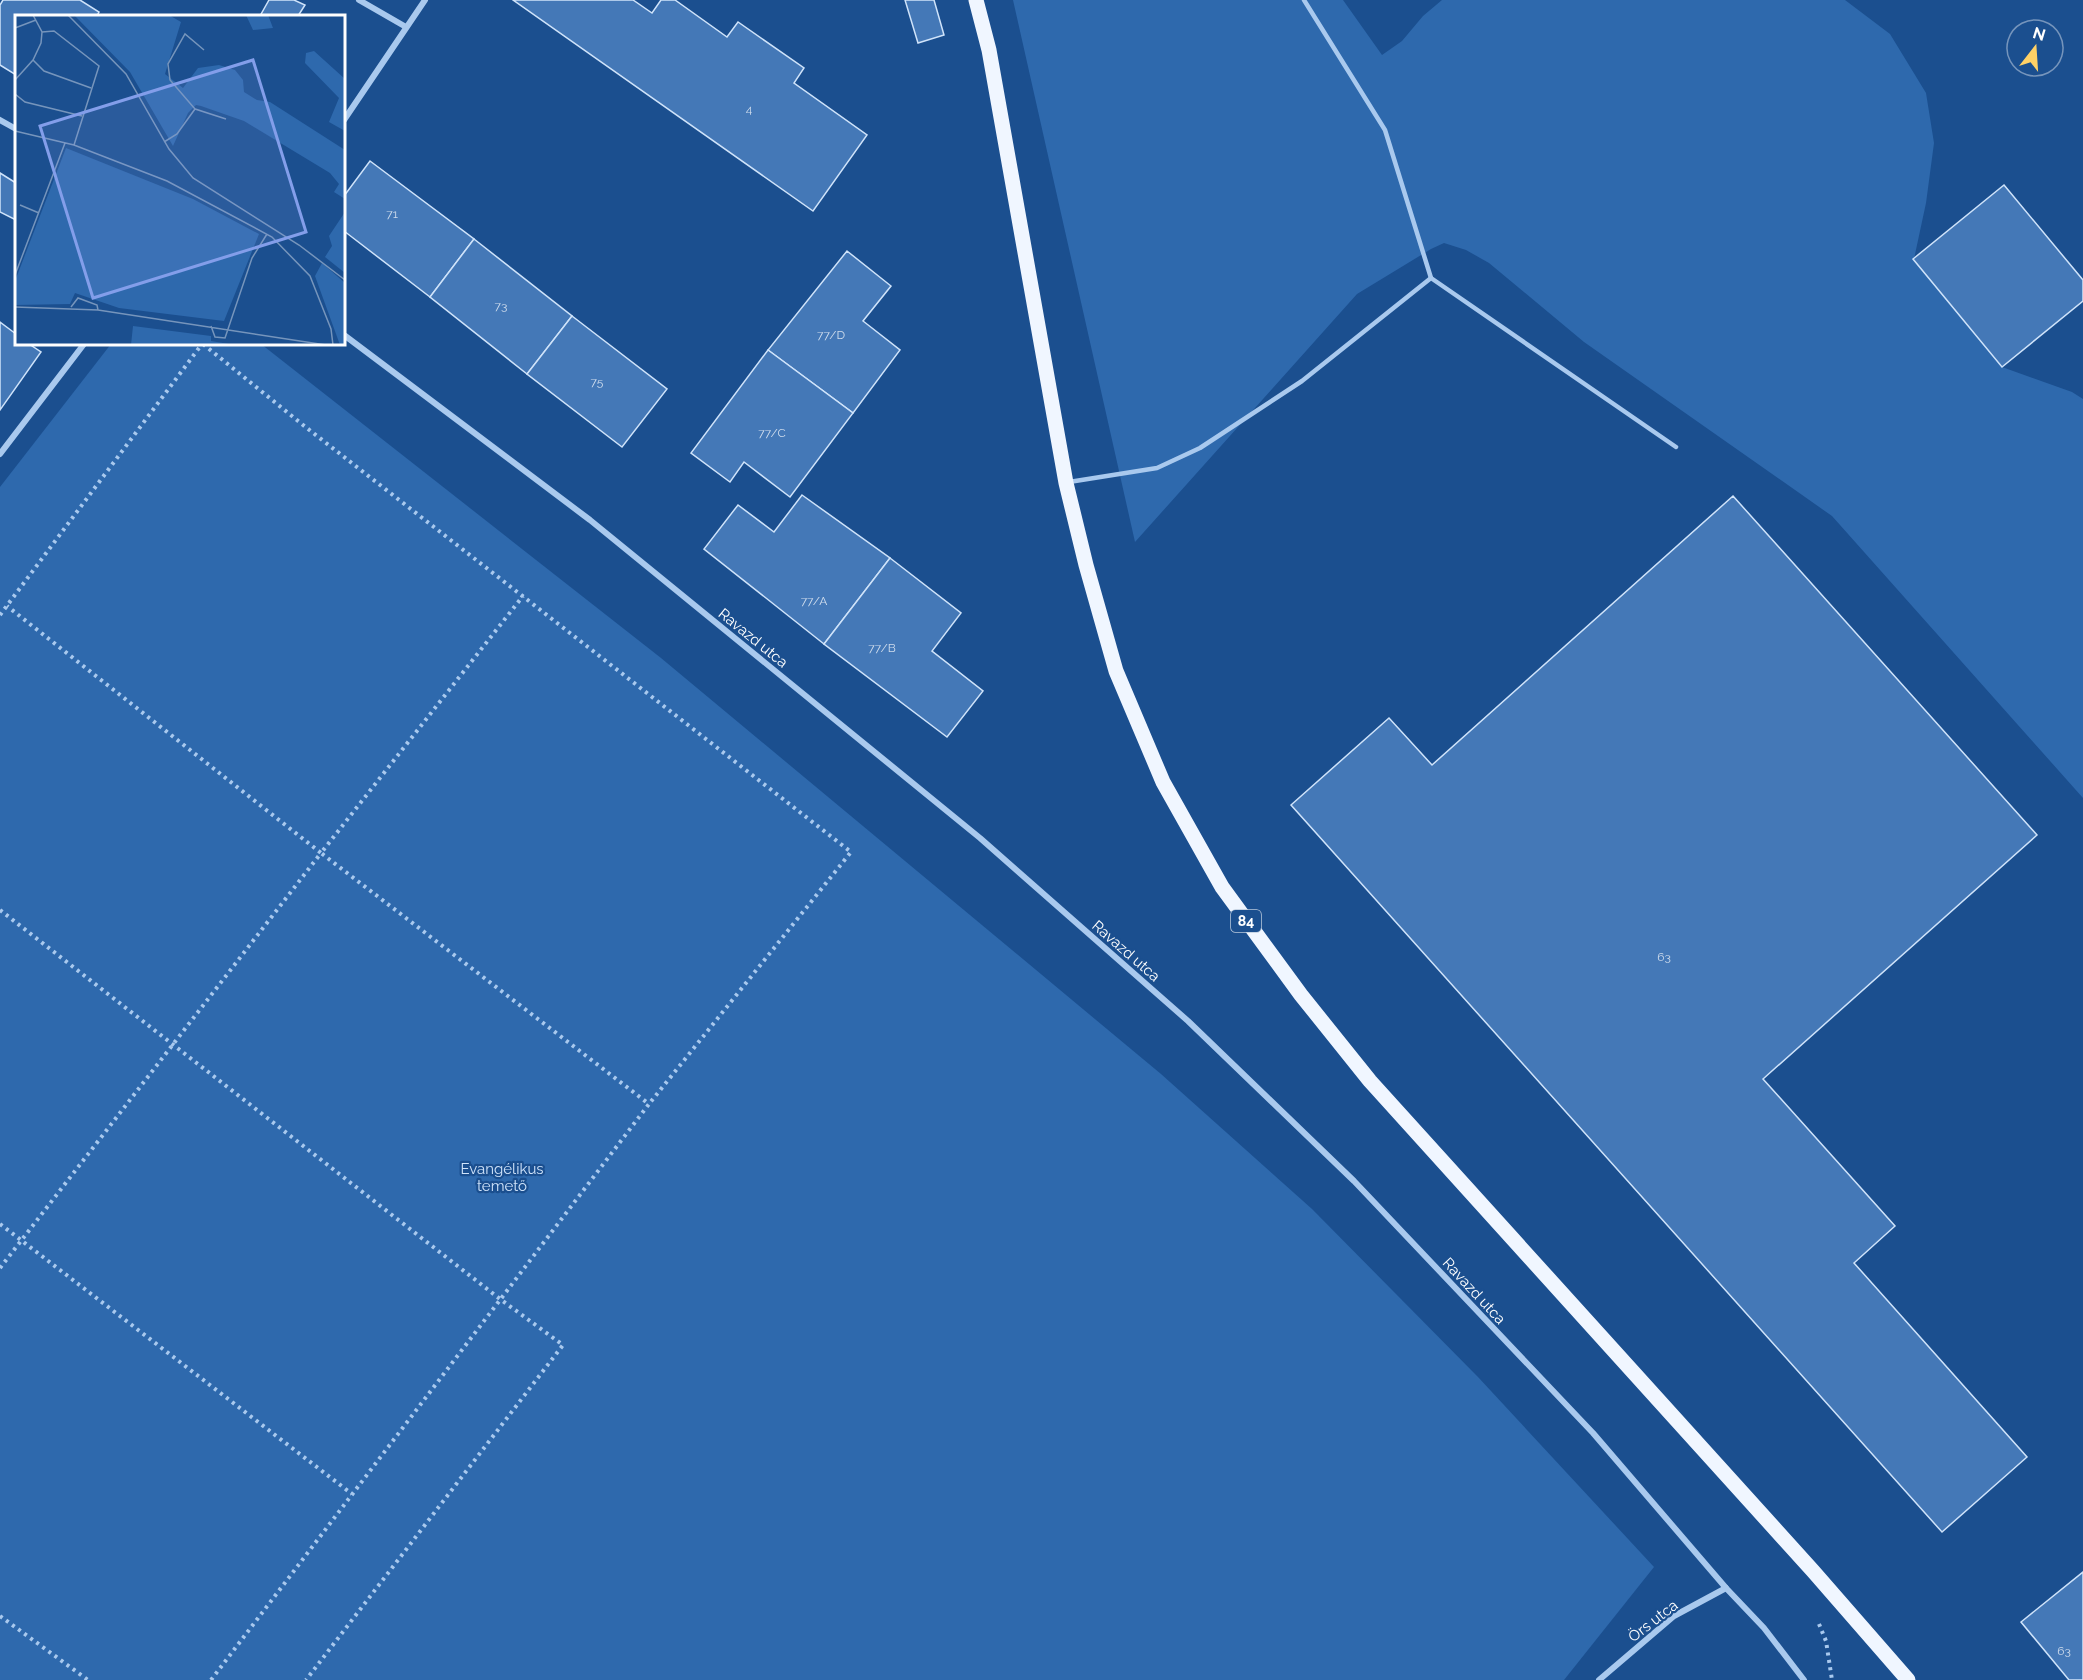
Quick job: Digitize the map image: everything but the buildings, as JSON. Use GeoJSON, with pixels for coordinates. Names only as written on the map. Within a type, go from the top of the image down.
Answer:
{"type":"FeatureCollection","features":[{"type":"Feature","properties":{"kind":"main road","name":"84"},"geometry":{"type":"LineString","coordinates":[[976,0],[988,50],[1066,483],[1116,671],[1163,782],[1222,887],[1301,996],[1370,1080],[1813,1571],[1908,1680]]}},
{"type":"Feature","properties":{"kind":"street"},"geometry":{"type":"LineString","coordinates":[[359,0],[406,27]]}},
{"type":"Feature","properties":{"kind":"street"},"geometry":{"type":"LineString","coordinates":[[345,118],[425,0]]}},
{"type":"Feature","properties":{"kind":"street"},"geometry":{"type":"LineString","coordinates":[[0,120],[15,128]]}},
{"type":"Feature","properties":{"kind":"street","name":"Ravazd utca"},"geometry":{"type":"LineString","coordinates":[[345,336],[590,520],[980,838],[1188,1021],[1354,1181],[1593,1433],[1726,1588],[1764,1628],[1804,1680]]}},
{"type":"Feature","properties":{"kind":"street"},"geometry":{"type":"LineString","coordinates":[[0,454],[83,345]]}},
{"type":"Feature","properties":{"kind":"street","name":"Örs utca"},"geometry":{"type":"LineString","coordinates":[[1599,1680],[1674,1616],[1726,1588]]}},
{"type":"Feature","properties":{"kind":"lane"},"geometry":{"type":"LineString","coordinates":[[1304,0],[1385,130],[1431,278],[1676,447]]}},
{"type":"Feature","properties":{"kind":"lane"},"geometry":{"type":"LineString","coordinates":[[1066,483],[1158,468],[1200,448],[1302,381],[1431,278]]}},
{"type":"Feature","properties":{"kind":"path"},"geometry":{"type":"LineString","coordinates":[[0,615],[202,345]]}},
{"type":"Feature","properties":{"kind":"path"},"geometry":{"type":"LineString","coordinates":[[204,345],[303,425],[851,852],[649,1104],[211,1680]]}},
{"type":"Feature","properties":{"kind":"path"},"geometry":{"type":"LineString","coordinates":[[0,1268],[523,596]]}},
{"type":"Feature","properties":{"kind":"path"},"geometry":{"type":"LineString","coordinates":[[7,606],[321,853],[649,1104]]}},
{"type":"Feature","properties":{"kind":"path"},"geometry":{"type":"LineString","coordinates":[[0,910],[500,1299],[563,1345],[306,1680]]}},
{"type":"Feature","properties":{"kind":"path"},"geometry":{"type":"LineString","coordinates":[[0,1224],[352,1494]]}},
{"type":"Feature","properties":{"kind":"path"},"geometry":{"type":"LineString","coordinates":[[0,1616],[88,1680]]}},
{"type":"Feature","properties":{"kind":"path"},"geometry":{"type":"LineString","coordinates":[[1817,1621],[1826,1641],[1832,1680]]}},
{"type":"Feature","properties":{"kind":"green space"},"geometry":{"type":"Polygon","coordinates":[[[1013,0],[1343,0],[1382,55],[1402,41],[1423,16],[1442,0],[1845,0],[1890,34],[1926,93],[1934,143],[1926,203],[1914,259],[2002,367],[2072,392],[2083,399],[2083,798],[1832,516],[1584,342],[1489,263],[1466,250],[1444,243],[1357,294],[1135,542],[1013,0]]]}},
{"type":"Feature","properties":{"kind":"green space","name":"Evangélikus temető"},"geometry":{"type":"Polygon","coordinates":[[[110,345],[262,345],[661,658],[1161,1074],[1312,1209],[1478,1377],[1654,1567],[1564,1680],[0,1680],[0,487],[110,345]]]}}]}
